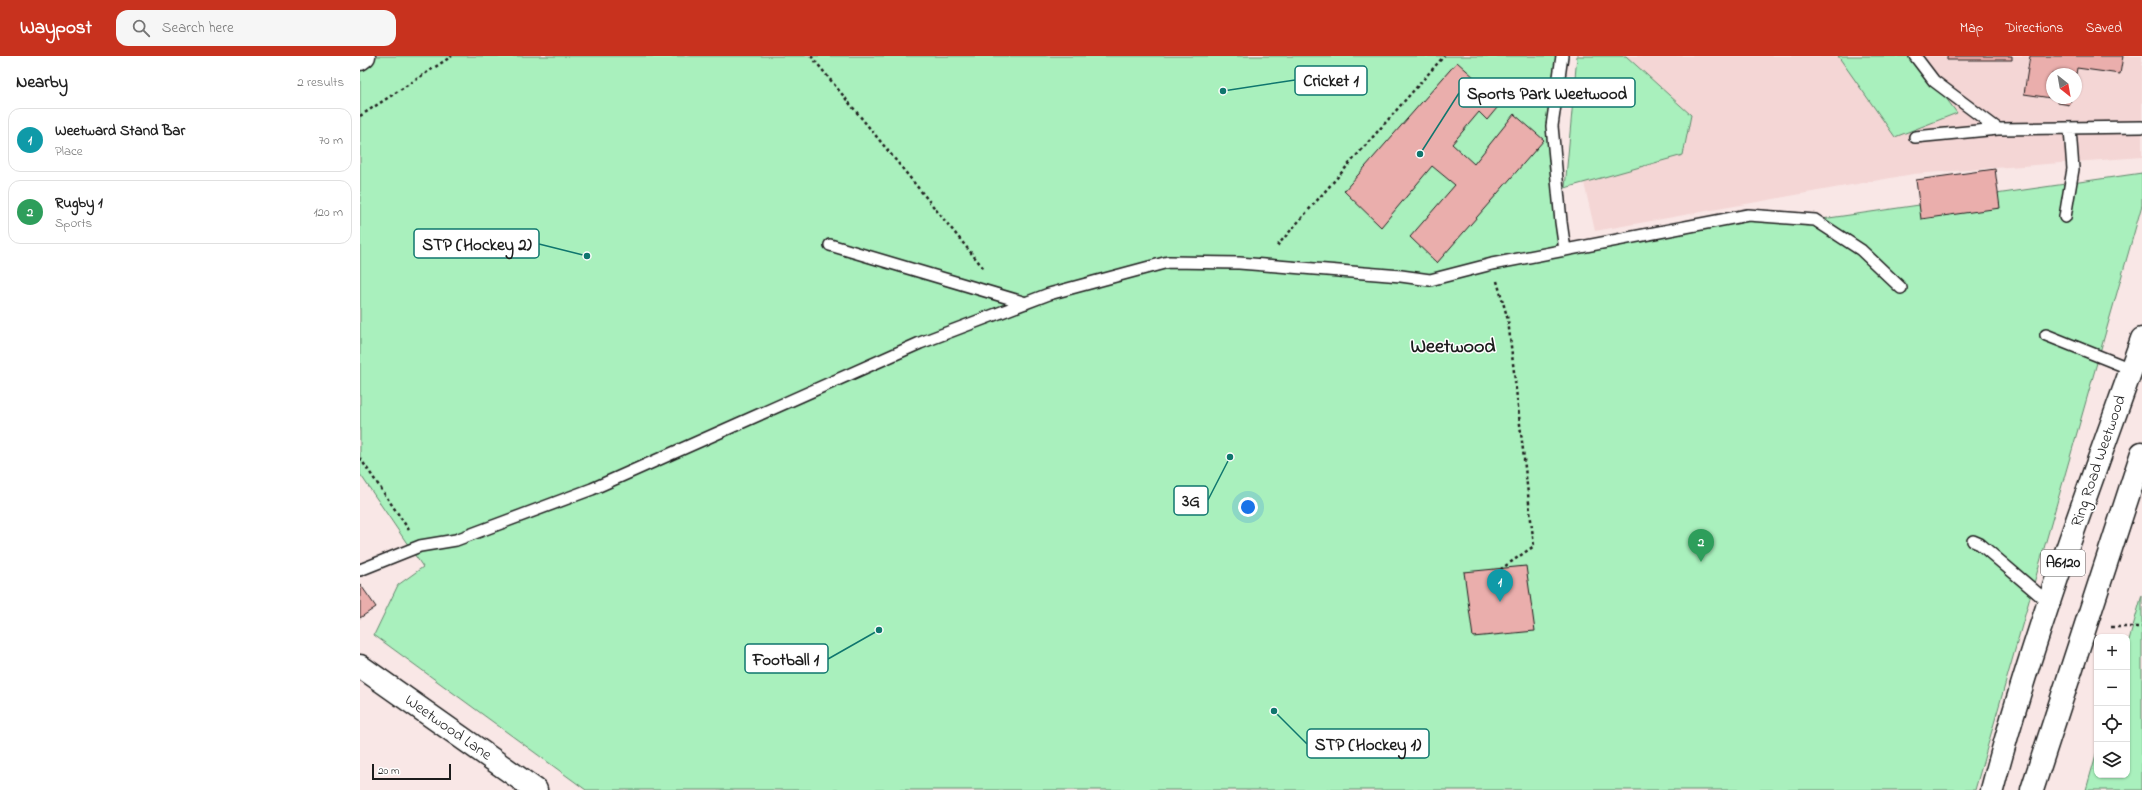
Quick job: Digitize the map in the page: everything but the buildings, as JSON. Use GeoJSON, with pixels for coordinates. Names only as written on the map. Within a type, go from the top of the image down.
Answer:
{"type":"FeatureCollection","features":[{"type":"Feature","properties":{"kind":"main road"},"geometry":{"type":"LineString","coordinates":[[360,59],[364,56]]}},
{"type":"Feature","properties":{"kind":"main road","name":"Ring Road Weetwood"},"geometry":{"type":"LineString","coordinates":[[1992,790],[2008,726],[2049,603],[2142,338]]}},
{"type":"Feature","properties":{"kind":"main road","name":"A6120"},"geometry":{"type":"LineString","coordinates":[[2032,790],[2142,453]]}},
{"type":"Feature","properties":{"kind":"main road","name":"Weetwood Lane"},"geometry":{"type":"LineString","coordinates":[[360,666],[536,790]]}},
{"type":"Feature","properties":{"kind":"lane"},"geometry":{"type":"LineString","coordinates":[[1562,56],[1552,126],[1565,250]]}},
{"type":"Feature","properties":{"kind":"lane"},"geometry":{"type":"LineString","coordinates":[[1914,56],[1934,81],[1998,129]]}},
{"type":"Feature","properties":{"kind":"lane"},"geometry":{"type":"LineString","coordinates":[[1915,137],[1998,129],[2142,127]]}},
{"type":"Feature","properties":{"kind":"lane"},"geometry":{"type":"LineString","coordinates":[[2065,217],[2073,169],[2070,129]]}},
{"type":"Feature","properties":{"kind":"lane"},"geometry":{"type":"LineString","coordinates":[[360,570],[420,546],[456,540],[592,489],[920,343],[1049,294],[1168,262],[1260,265],[1430,280],[1492,264],[1748,215],[1815,220],[1861,250],[1901,288]]}},
{"type":"Feature","properties":{"kind":"lane"},"geometry":{"type":"LineString","coordinates":[[830,245],[1026,303]]}},
{"type":"Feature","properties":{"kind":"lane"},"geometry":{"type":"LineString","coordinates":[[2046,335],[2131,370]]}},
{"type":"Feature","properties":{"kind":"lane"},"geometry":{"type":"LineString","coordinates":[[1973,541],[1980,544],[2049,603]]}},
{"type":"Feature","properties":{"kind":"path"},"geometry":{"type":"LineString","coordinates":[[360,116],[452,56]]}},
{"type":"Feature","properties":{"kind":"path"},"geometry":{"type":"LineString","coordinates":[[811,56],[987,272]]}},
{"type":"Feature","properties":{"kind":"path"},"geometry":{"type":"LineString","coordinates":[[1260,265],[1444,56]]}},
{"type":"Feature","properties":{"kind":"path"},"geometry":{"type":"LineString","coordinates":[[1492,264],[1508,320],[1534,546],[1501,569]]}},
{"type":"Feature","properties":{"kind":"path"},"geometry":{"type":"LineString","coordinates":[[360,458],[420,546]]}},
{"type":"Feature","properties":{"kind":"path"},"geometry":{"type":"LineString","coordinates":[[2085,628],[2142,626]]}},
{"type":"Feature","properties":{"kind":"shaded area"},"geometry":{"type":"Polygon","coordinates":[[[1577,56],[2142,56],[2142,157],[1913,174],[1595,231],[1584,183],[1565,188],[1577,56]]]}},
{"type":"Feature","properties":{"kind":"green space"},"geometry":{"type":"Polygon","coordinates":[[[360,56],[1562,56],[1552,126],[1565,250],[1748,215],[1815,220],[2142,173],[2142,205],[1975,790],[586,790],[374,635],[398,585],[423,567],[360,474],[360,56]]]}},
{"type":"Feature","properties":{"kind":"green space"},"geometry":{"type":"Polygon","coordinates":[[[1577,56],[1626,56],[1691,115],[1683,155],[1565,188],[1577,56]]]}},
{"type":"Feature","properties":{"kind":"green space"},"geometry":{"type":"Polygon","coordinates":[[[1838,56],[1915,56],[1957,113],[1895,137],[1838,56]]]}},
{"type":"Feature","properties":{"kind":"green space"},"geometry":{"type":"Polygon","coordinates":[[[2142,595],[2142,790],[2086,790],[2094,762],[2094,778],[2130,778],[2130,637],[2142,595]]]}},
{"type":"Feature","properties":{"kind":"place","name":"Cricket 1"},"geometry":{"type":"Point","coordinates":[1223,91]}},
{"type":"Feature","properties":{"kind":"place","name":"Sports Park Weetwood"},"geometry":{"type":"Point","coordinates":[1420,154]}},
{"type":"Feature","properties":{"kind":"place","name":"STP (Hockey 2)"},"geometry":{"type":"Point","coordinates":[587,256]}},
{"type":"Feature","properties":{"kind":"place","name":"3G"},"geometry":{"type":"Point","coordinates":[1230,457]}},
{"type":"Feature","properties":{"kind":"place","name":"Rugby 1"},"geometry":{"type":"Point","coordinates":[1701,562]}},
{"type":"Feature","properties":{"kind":"place","name":"Weetward Stand Bar"},"geometry":{"type":"Point","coordinates":[1500,602]}},
{"type":"Feature","properties":{"kind":"place","name":"Football 1"},"geometry":{"type":"Point","coordinates":[879,630]}},
{"type":"Feature","properties":{"kind":"place","name":"STP (Hockey 1)"},"geometry":{"type":"Point","coordinates":[1274,711]}},
{"type":"Feature","properties":{"kind":"district","name":"Weetwood"},"geometry":{"type":"Point","coordinates":[1453,347]}}]}
